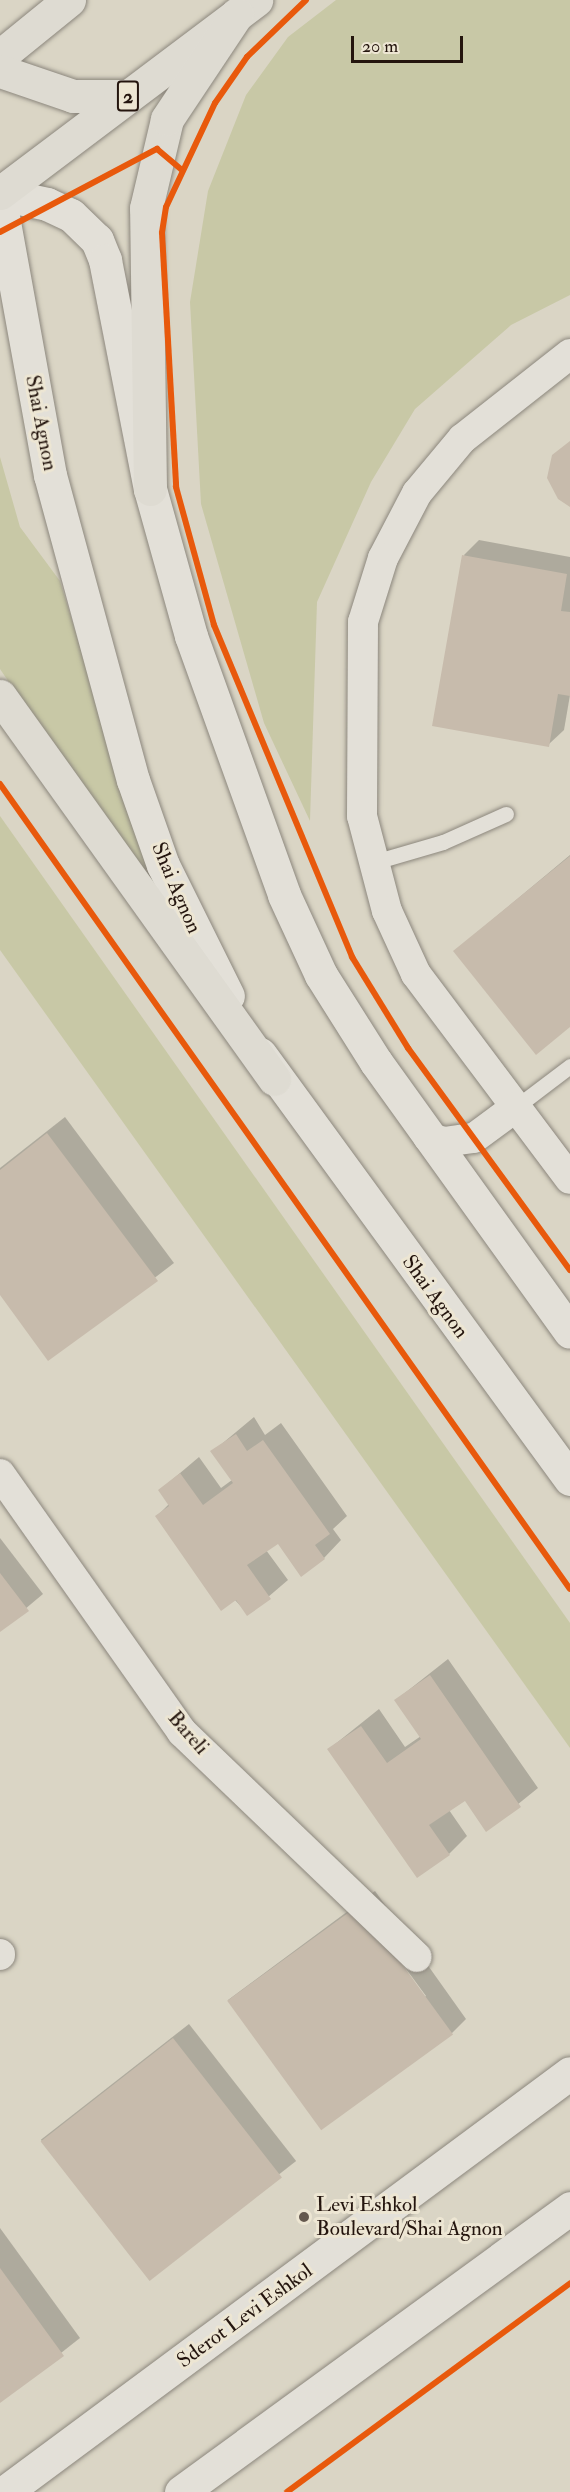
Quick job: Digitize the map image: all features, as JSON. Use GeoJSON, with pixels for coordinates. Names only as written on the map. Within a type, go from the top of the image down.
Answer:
{"type":"FeatureCollection","features":[{"type":"Feature","properties":{"kind":"highway"},"geometry":{"type":"LineString","coordinates":[[0,56],[69,0]]}},
{"type":"Feature","properties":{"kind":"highway"},"geometry":{"type":"LineString","coordinates":[[150,489],[146,208],[167,119],[247,7]]}},
{"type":"Feature","properties":{"kind":"highway","name":"2"},"geometry":{"type":"LineString","coordinates":[[0,194],[247,7]]}},
{"type":"Feature","properties":{"kind":"highway"},"geometry":{"type":"LineString","coordinates":[[0,71],[73,96],[128,96]]}},
{"type":"Feature","properties":{"kind":"highway"},"geometry":{"type":"LineString","coordinates":[[0,696],[274,1079]]}},
{"type":"Feature","properties":{"kind":"main road"},"geometry":{"type":"LineString","coordinates":[[0,194],[55,208],[97,240],[105,260],[150,489],[191,636],[284,895],[321,975],[428,1137],[570,1332]]}},
{"type":"Feature","properties":{"kind":"main road","name":"Shai Agnon"},"geometry":{"type":"LineString","coordinates":[[0,200],[50,475],[133,780],[200,945],[274,1079],[570,1479]]}},
{"type":"Feature","properties":{"kind":"main road","name":"Sderot Levi Eshkol"},"geometry":{"type":"LineString","coordinates":[[5,2492],[570,2073]]}},
{"type":"Feature","properties":{"kind":"main road"},"geometry":{"type":"LineString","coordinates":[[181,2492],[570,2208]]}},
{"type":"Feature","properties":{"kind":"street"},"geometry":{"type":"LineString","coordinates":[[570,354],[462,440],[417,493],[383,558],[363,622],[362,685],[362,816],[371,863],[416,974],[570,1179]]}},
{"type":"Feature","properties":{"kind":"street"},"geometry":{"type":"LineString","coordinates":[[428,1137],[444,1142],[474,1138],[516,1107]]}},
{"type":"Feature","properties":{"kind":"street","name":"Bareli"},"geometry":{"type":"LineString","coordinates":[[0,1474],[182,1732],[417,1957]]}},
{"type":"Feature","properties":{"kind":"lane"},"geometry":{"type":"LineString","coordinates":[[371,863],[443,842],[506,814]]}},
{"type":"Feature","properties":{"kind":"lane"},"geometry":{"type":"LineString","coordinates":[[516,1107],[570,1066]]}},
{"type":"Feature","properties":{"kind":"green space"},"geometry":{"type":"Polygon","coordinates":[[[336,0],[570,0],[570,295],[511,325],[415,409],[371,482],[317,602],[310,821],[264,723],[201,504],[190,302],[208,191],[246,95],[288,37],[336,0]]]}},
{"type":"Feature","properties":{"kind":"green space"},"geometry":{"type":"Polygon","coordinates":[[[0,457],[20,527],[60,581],[157,900],[0,669],[0,457]]]}},
{"type":"Feature","properties":{"kind":"green space"},"geometry":{"type":"Polygon","coordinates":[[[0,816],[570,1623],[570,1748],[0,950],[0,816]]]}},
{"type":"Feature","properties":{"kind":"building"},"geometry":{"type":"Polygon","coordinates":[[[570,441],[570,507],[558,499],[547,478],[552,455],[570,441]]]}},
{"type":"Feature","properties":{"kind":"building"},"geometry":{"type":"Polygon","coordinates":[[[462,555],[567,574],[561,611],[570,612],[570,696],[558,694],[549,747],[432,726],[462,555]]]}},
{"type":"Feature","properties":{"kind":"building"},"geometry":{"type":"Polygon","coordinates":[[[570,856],[570,1027],[536,1055],[453,951],[570,856]]]}},
{"type":"Feature","properties":{"kind":"building"},"geometry":{"type":"Polygon","coordinates":[[[47,1133],[158,1281],[48,1361],[0,1295],[0,1170],[47,1133]]]}},
{"type":"Feature","properties":{"kind":"building"},"geometry":{"type":"Polygon","coordinates":[[[236,1434],[247,1451],[263,1440],[330,1534],[315,1545],[325,1559],[301,1577],[278,1544],[247,1565],[271,1599],[247,1616],[236,1600],[221,1611],[155,1516],[169,1506],[158,1490],[180,1473],[203,1505],[233,1483],[210,1451],[236,1434]]]}},
{"type":"Feature","properties":{"kind":"building"},"geometry":{"type":"Polygon","coordinates":[[[0,1573],[29,1611],[0,1632],[0,1573]]]}},
{"type":"Feature","properties":{"kind":"building"},"geometry":{"type":"Polygon","coordinates":[[[430,1675],[521,1807],[486,1832],[465,1801],[429,1825],[450,1855],[417,1878],[327,1749],[361,1726],[387,1763],[421,1739],[394,1700],[430,1675]]]}},
{"type":"Feature","properties":{"kind":"building"},"geometry":{"type":"Polygon","coordinates":[[[359,1905],[453,2034],[321,2130],[227,2001],[359,1905]]]}},
{"type":"Feature","properties":{"kind":"building"},"geometry":{"type":"Polygon","coordinates":[[[173,2038],[282,2177],[150,2281],[41,2141],[173,2038]]]}},
{"type":"Feature","properties":{"kind":"building"},"geometry":{"type":"Polygon","coordinates":[[[0,2268],[64,2356],[0,2403],[0,2268]]]}},
{"type":"Feature","properties":{"kind":"cycle path"},"geometry":{"type":"LineString","coordinates":[[306,0],[247,57],[215,103],[166,207],[162,233],[176,487],[214,625],[352,957],[408,1048],[570,1270]]}},
{"type":"Feature","properties":{"kind":"cycle path"},"geometry":{"type":"LineString","coordinates":[[0,232],[157,149],[181,169]]}},
{"type":"Feature","properties":{"kind":"cycle path"},"geometry":{"type":"LineString","coordinates":[[0,784],[570,1589]]}},
{"type":"Feature","properties":{"kind":"cycle path"},"geometry":{"type":"LineString","coordinates":[[287,2492],[570,2283]]}},
{"type":"Feature","properties":{"kind":"place","name":"Levi Eshkol Boulevard/Shai Agnon"},"geometry":{"type":"Point","coordinates":[304,2217]}}]}
